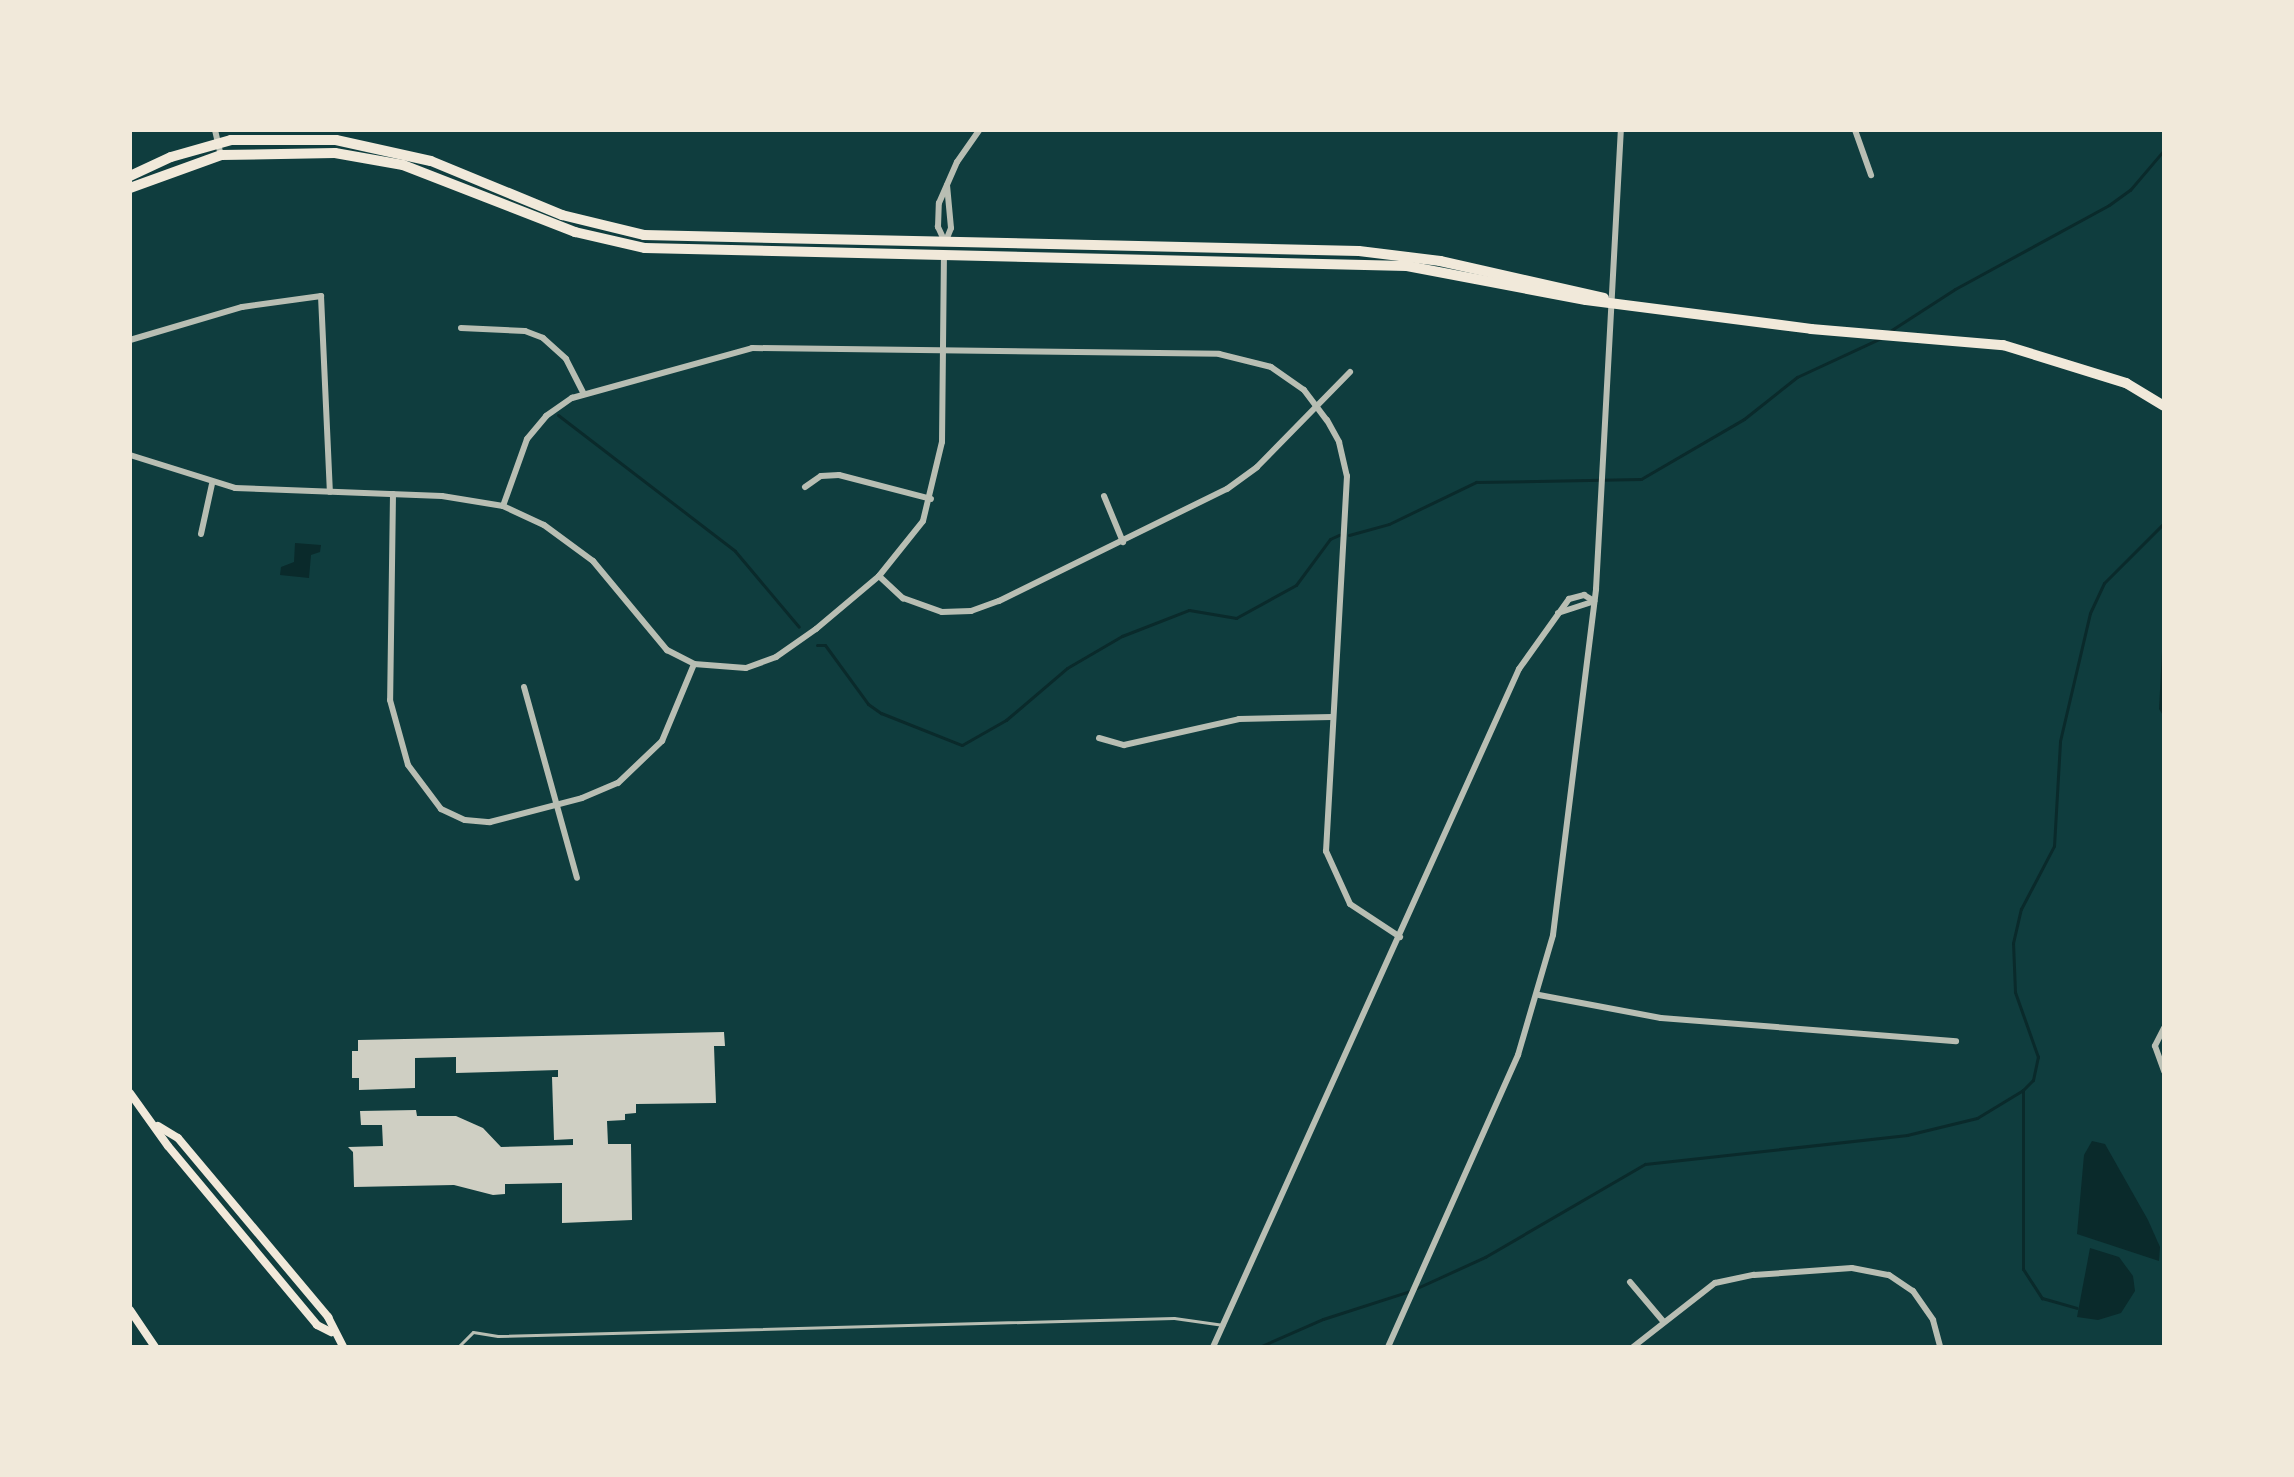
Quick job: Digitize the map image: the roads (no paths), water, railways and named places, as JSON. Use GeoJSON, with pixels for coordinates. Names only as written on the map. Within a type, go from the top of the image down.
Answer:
{"type":"FeatureCollection","features":[{"type":"Feature","properties":{"kind":"highway"},"geometry":{"type":"LineString","coordinates":[[130,176],[219,143],[282,136],[395,150],[562,215],[644,235],[1359,251],[1440,261],[1611,300]]}},
{"type":"Feature","properties":{"kind":"highway"},"geometry":{"type":"LineString","coordinates":[[130,188],[221,155],[285,150],[377,159],[447,180],[575,232],[645,248],[1377,264],[1811,329],[2003,345],[2126,383],[2164,406]]}},
{"type":"Feature","properties":{"kind":"main road"},"geometry":{"type":"LineString","coordinates":[[130,1093],[157,1126],[168,1146],[317,1325],[331,1332],[343,1347]]}},
{"type":"Feature","properties":{"kind":"main road"},"geometry":{"type":"LineString","coordinates":[[130,1310],[155,1347]]}},
{"type":"Feature","properties":{"kind":"street"},"geometry":{"type":"LineString","coordinates":[[215,130],[221,155]]}},
{"type":"Feature","properties":{"kind":"street"},"geometry":{"type":"LineString","coordinates":[[945,243],[938,227],[939,203],[979,130]]}},
{"type":"Feature","properties":{"kind":"street"},"geometry":{"type":"LineString","coordinates":[[1388,1347],[1501,1096],[1539,995],[1568,850],[1594,601],[1621,130]]}},
{"type":"Feature","properties":{"kind":"street"},"geometry":{"type":"LineString","coordinates":[[1855,130],[1871,175]]}},
{"type":"Feature","properties":{"kind":"street"},"geometry":{"type":"LineString","coordinates":[[130,455],[212,484],[393,494],[503,506],[544,525],[593,561],[657,642],[694,664],[730,669],[776,657],[879,576],[912,540],[931,499],[942,442],[944,255],[951,228],[947,185]]}},
{"type":"Feature","properties":{"kind":"street"},"geometry":{"type":"LineString","coordinates":[[130,340],[242,307],[321,296],[330,492]]}},
{"type":"Feature","properties":{"kind":"street"},"geometry":{"type":"LineString","coordinates":[[461,328],[525,331],[543,338],[566,359],[583,392]]}},
{"type":"Feature","properties":{"kind":"street"},"geometry":{"type":"LineString","coordinates":[[503,506],[527,439],[546,416],[583,392],[752,348],[943,348],[1239,356],[1285,375],[1317,406],[1339,442],[1347,476],[1324,828],[1329,865],[1350,904],[1400,937]]}},
{"type":"Feature","properties":{"kind":"street"},"geometry":{"type":"LineString","coordinates":[[879,576],[903,598],[922,607],[971,611],[1123,542],[1242,479],[1350,372]]}},
{"type":"Feature","properties":{"kind":"street"},"geometry":{"type":"LineString","coordinates":[[805,487],[821,476],[839,475],[931,499]]}},
{"type":"Feature","properties":{"kind":"street"},"geometry":{"type":"LineString","coordinates":[[201,534],[212,484]]}},
{"type":"Feature","properties":{"kind":"street"},"geometry":{"type":"LineString","coordinates":[[393,494],[388,685],[408,765],[432,802],[465,820],[502,821],[607,789],[646,760],[675,717],[694,664]]}},
{"type":"Feature","properties":{"kind":"street"},"geometry":{"type":"LineString","coordinates":[[1104,496],[1123,542]]}},
{"type":"Feature","properties":{"kind":"street"},"geometry":{"type":"LineString","coordinates":[[1213,1347],[1519,669],[1569,599],[1584,595],[1594,601]]}},
{"type":"Feature","properties":{"kind":"street"},"geometry":{"type":"LineString","coordinates":[[1558,613],[1594,601]]}},
{"type":"Feature","properties":{"kind":"street"},"geometry":{"type":"LineString","coordinates":[[524,687],[577,878]]}},
{"type":"Feature","properties":{"kind":"street"},"geometry":{"type":"LineString","coordinates":[[1099,738],[1124,745],[1239,719],[1332,717]]}},
{"type":"Feature","properties":{"kind":"street"},"geometry":{"type":"LineString","coordinates":[[1539,995],[1699,1022],[1956,1041]]}},
{"type":"Feature","properties":{"kind":"street"},"geometry":{"type":"LineString","coordinates":[[2164,1028],[2155,1046],[2164,1071]]}},
{"type":"Feature","properties":{"kind":"street"},"geometry":{"type":"LineString","coordinates":[[1633,1347],[1702,1290],[1728,1279],[1865,1269],[1889,1275],[1913,1291],[1933,1320],[1940,1347]]}},
{"type":"Feature","properties":{"kind":"street"},"geometry":{"type":"LineString","coordinates":[[1630,1282],[1663,1321]]}},
{"type":"Feature","properties":{"kind":"lane"},"geometry":{"type":"LineString","coordinates":[[458,1347],[473,1332],[498,1336],[1174,1318],[1224,1325]]}},
{"type":"Feature","properties":{"kind":"water"},"geometry":{"type":"Polygon","coordinates":[[[295,543],[321,545],[320,552],[311,555],[309,578],[280,575],[281,567],[294,562],[295,543]]]}},
{"type":"Feature","properties":{"kind":"water"},"geometry":{"type":"Polygon","coordinates":[[[2164,613],[2164,717],[2159,709],[2164,613]]]}},
{"type":"Feature","properties":{"kind":"water"},"geometry":{"type":"Polygon","coordinates":[[[2092,1141],[2105,1144],[2148,1220],[2160,1247],[2159,1261],[2077,1234],[2084,1155],[2092,1141]]]}},
{"type":"Feature","properties":{"kind":"water"},"geometry":{"type":"Polygon","coordinates":[[[2090,1248],[2119,1257],[2133,1276],[2135,1291],[2121,1313],[2098,1320],[2077,1317],[2090,1248]]]}},
{"type":"Feature","properties":{"kind":"waterway"},"geometry":{"type":"LineString","coordinates":[[1890,331],[1955,289],[2109,205],[2130,190],[2164,150]]}},
{"type":"Feature","properties":{"kind":"waterway"},"geometry":{"type":"LineString","coordinates":[[1349,535],[1389,524],[1476,482],[1641,479],[1744,419],[1797,377],[1881,338]]}},
{"type":"Feature","properties":{"kind":"waterway"},"geometry":{"type":"LineString","coordinates":[[558,415],[735,551],[799,627]]}},
{"type":"Feature","properties":{"kind":"waterway"},"geometry":{"type":"LineString","coordinates":[[1417,1288],[1485,1257],[1645,1164],[1907,1135],[1977,1118],[2023,1090],[2033,1080],[2038,1057],[2015,992],[2013,943],[2021,909],[2054,846],[2060,741],[2090,613],[2104,583],[2164,523]]}},
{"type":"Feature","properties":{"kind":"waterway"},"geometry":{"type":"LineString","coordinates":[[817,645],[825,645],[868,704],[881,713],[962,745],[1006,720],[1067,668],[1122,636],[1189,610],[1236,618],[1296,585],[1330,539],[1339,535]]}},
{"type":"Feature","properties":{"kind":"waterway"},"geometry":{"type":"LineString","coordinates":[[2023,1090],[2023,1269],[2042,1298],[2077,1308]]}},
{"type":"Feature","properties":{"kind":"waterway"},"geometry":{"type":"LineString","coordinates":[[1259,1347],[1323,1319],[1410,1291]]}}]}
